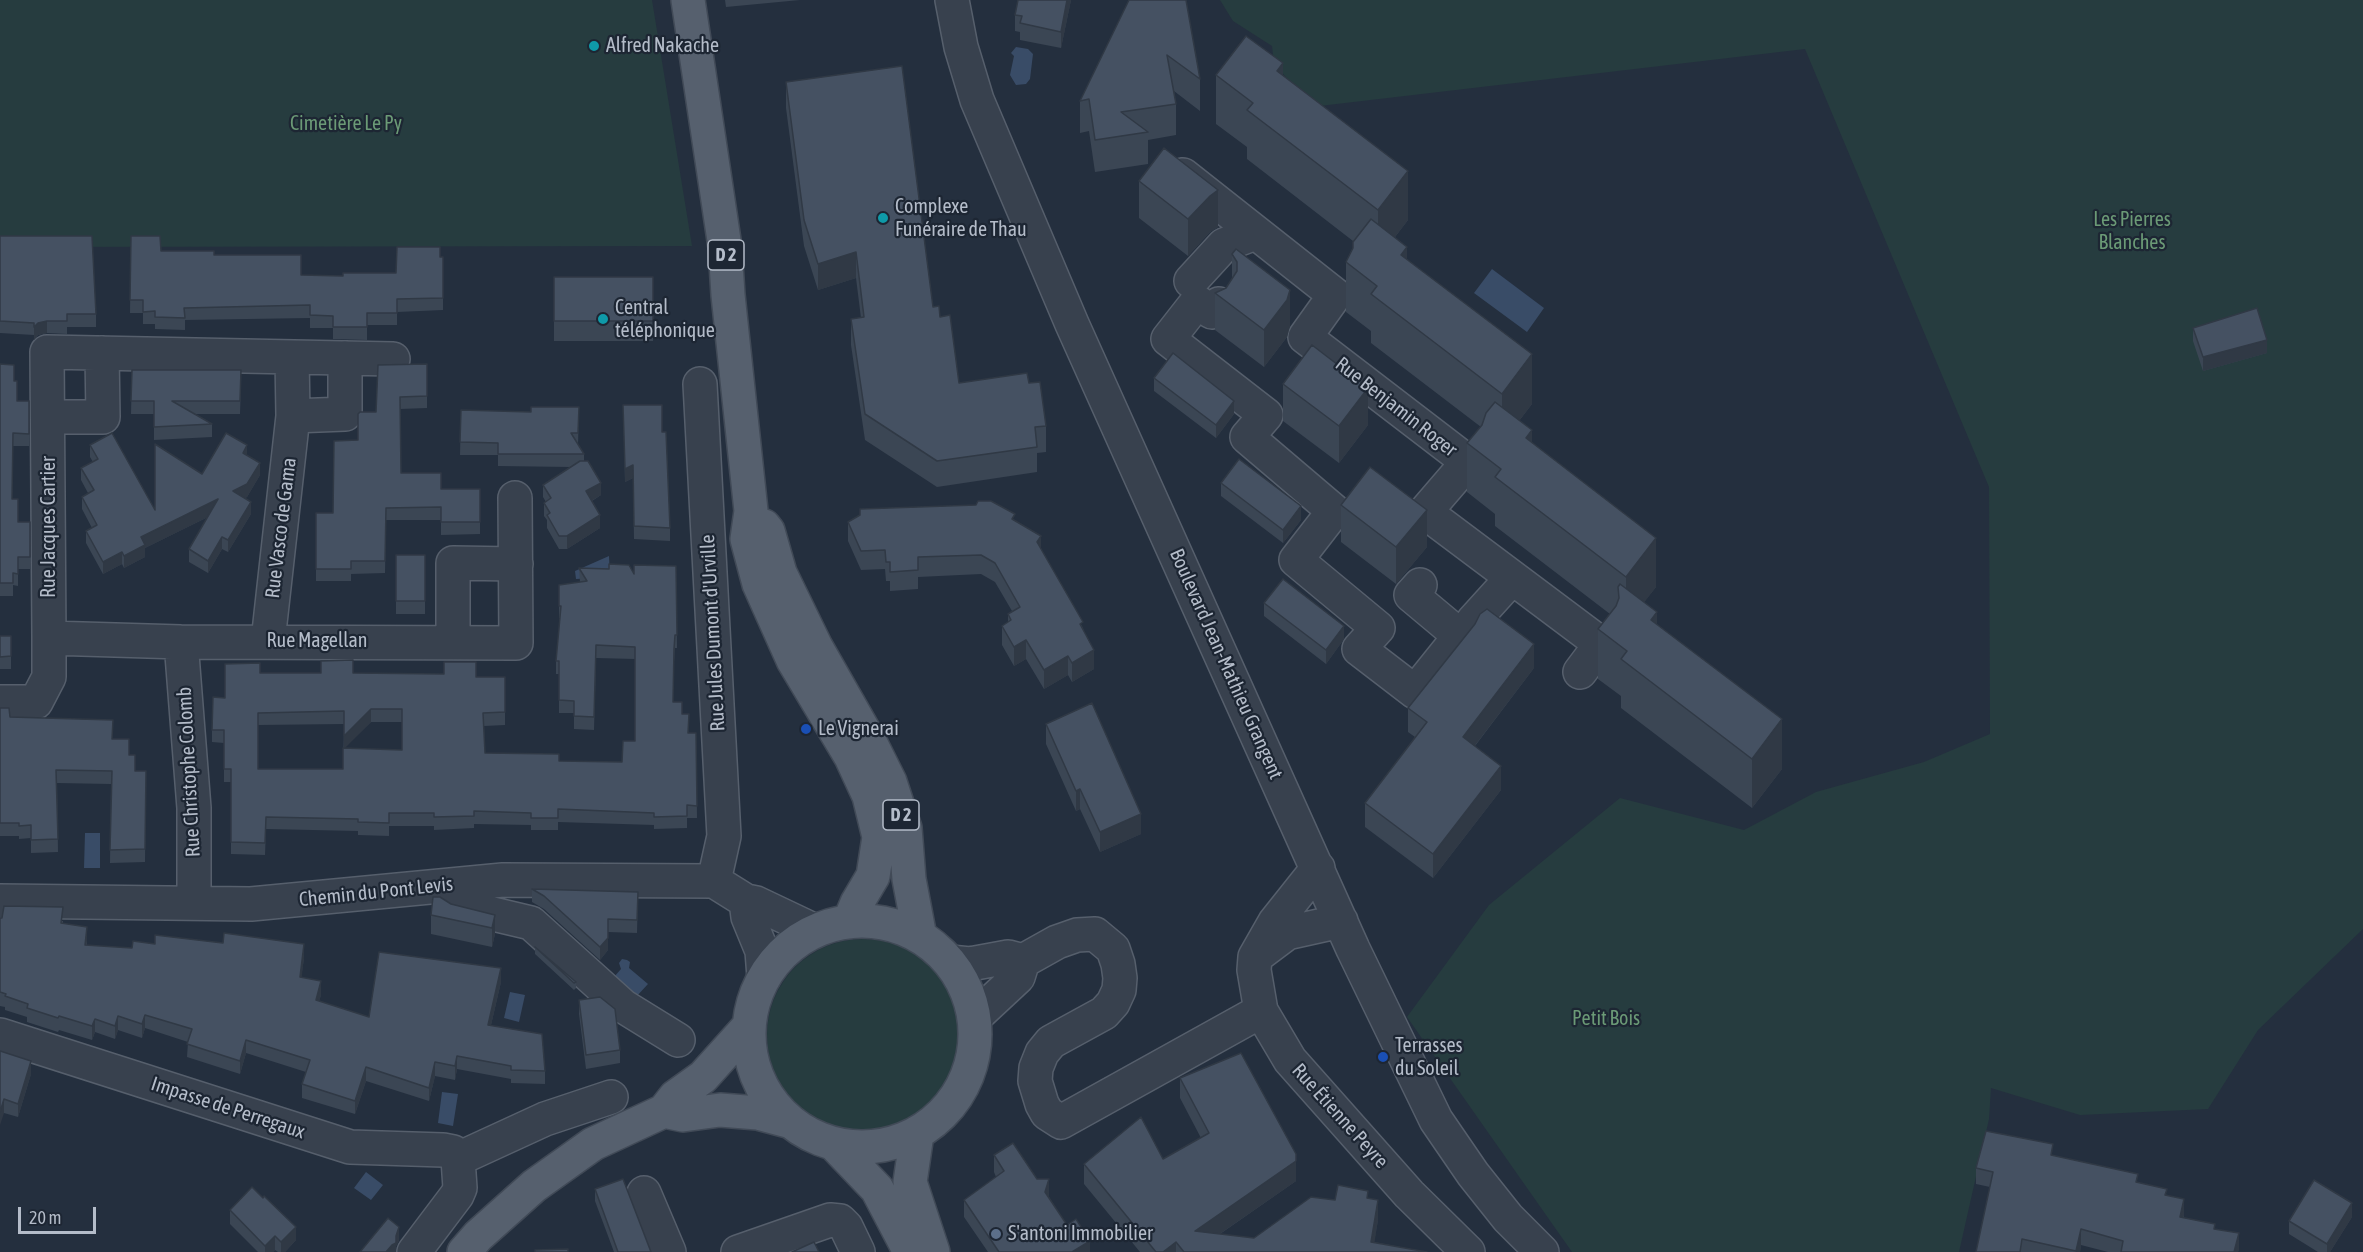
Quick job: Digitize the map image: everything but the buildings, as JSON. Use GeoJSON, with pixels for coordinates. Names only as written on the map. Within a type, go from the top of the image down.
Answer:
{"type":"FeatureCollection","features":[{"type":"Feature","properties":{"kind":"main road","name":"D 2"},"geometry":{"type":"LineString","coordinates":[[688,0],[725,247],[751,511],[747,539],[759,584],[793,660],[851,757],[869,796],[879,837],[873,876],[849,922]]}},
{"type":"Feature","properties":{"kind":"main road","name":"D 2"},"geometry":{"type":"LineString","coordinates":[[751,511],[768,531],[780,573],[810,637],[869,740],[890,782],[905,828],[909,879],[920,937]]}},
{"type":"Feature","properties":{"kind":"main road"},"geometry":{"type":"LineString","coordinates":[[849,922],[886,923],[920,937],[950,962],[966,988],[975,1017],[975,1051],[964,1084],[944,1113],[917,1134],[890,1144],[862,1148],[834,1144],[810,1135],[788,1120],[766,1094],[756,1072],[752,1061],[749,1026],[754,1001],[764,977],[786,950],[815,931],[849,922]]}},
{"type":"Feature","properties":{"kind":"main road"},"geometry":{"type":"LineString","coordinates":[[465,1252],[478,1236],[534,1186],[585,1150],[664,1111],[675,1097],[703,1077],[749,1026]]}},
{"type":"Feature","properties":{"kind":"main road"},"geometry":{"type":"LineString","coordinates":[[664,1111],[683,1114],[720,1110],[758,1113],[788,1120]]}},
{"type":"Feature","properties":{"kind":"main road"},"geometry":{"type":"LineString","coordinates":[[917,1134],[910,1182],[933,1252]]}},
{"type":"Feature","properties":{"kind":"main road"},"geometry":{"type":"LineString","coordinates":[[834,1144],[877,1189],[910,1252]]}},
{"type":"Feature","properties":{"kind":"street","name":"Boulevard Jean-Mathieu Grangent"},"geometry":{"type":"LineString","coordinates":[[952,0],[977,100],[1072,324],[1341,921],[1436,1120],[1473,1174],[1508,1218],[1542,1252]]}},
{"type":"Feature","properties":{"kind":"street","name":"Boulevard Jean-Mathieu Grangent"},"geometry":{"type":"LineString","coordinates":[[959,0],[962,47]]}},
{"type":"Feature","properties":{"kind":"street","name":"Rue Benjamin Roger"},"geometry":{"type":"LineString","coordinates":[[1177,171],[1335,296],[1305,337],[1468,462],[1425,512],[1601,644],[1580,672]]}},
{"type":"Feature","properties":{"kind":"street"},"geometry":{"type":"LineString","coordinates":[[1191,281],[1224,245],[1255,233]]}},
{"type":"Feature","properties":{"kind":"street"},"geometry":{"type":"LineString","coordinates":[[1219,303],[1212,312],[1197,302],[1168,339],[1266,415],[1247,437],[1334,511],[1296,560],[1378,628],[1359,649],[1415,692],[1460,636],[1411,595],[1420,585]]}},
{"type":"Feature","properties":{"kind":"street","name":"Rue Jacques Cartier"},"geometry":{"type":"LineString","coordinates":[[0,702],[36,702],[49,677],[47,352],[292,357]]}},
{"type":"Feature","properties":{"kind":"street"},"geometry":{"type":"LineString","coordinates":[[49,417],[103,417],[102,353]]}},
{"type":"Feature","properties":{"kind":"street"},"geometry":{"type":"LineString","coordinates":[[292,357],[393,359]]}},
{"type":"Feature","properties":{"kind":"street","name":"Rue Vasco de Gama"},"geometry":{"type":"LineString","coordinates":[[268,641],[293,416],[292,357]]}},
{"type":"Feature","properties":{"kind":"street"},"geometry":{"type":"LineString","coordinates":[[293,416],[345,414],[345,358]]}},
{"type":"Feature","properties":{"kind":"street","name":"Rue Jules Dumont d'Urville"},"geometry":{"type":"LineString","coordinates":[[700,384],[724,836],[714,881]]}},
{"type":"Feature","properties":{"kind":"street","name":"Rue Magellan"},"geometry":{"type":"LineString","coordinates":[[49,638],[182,642],[453,641],[516,643],[515,498]]}},
{"type":"Feature","properties":{"kind":"street"},"geometry":{"type":"LineString","coordinates":[[453,641],[453,563],[516,564]]}},
{"type":"Feature","properties":{"kind":"street"},"geometry":{"type":"LineString","coordinates":[[1473,621],[1512,578]]}},
{"type":"Feature","properties":{"kind":"street","name":"Rue Christophe Colomb"},"geometry":{"type":"LineString","coordinates":[[182,642],[194,808],[194,903]]}},
{"type":"Feature","properties":{"kind":"street","name":"Rue Étienne Peyre"},"geometry":{"type":"LineString","coordinates":[[1318,867],[1275,922],[1256,957],[1255,978],[1261,1011],[1290,1060],[1409,1194],[1468,1252]]}},
{"type":"Feature","properties":{"kind":"street","name":"Chemin du Pont Levis"},"geometry":{"type":"LineString","coordinates":[[0,901],[251,904],[503,880],[714,881]]}},
{"type":"Feature","properties":{"kind":"street"},"geometry":{"type":"LineString","coordinates":[[714,881],[746,901],[756,903],[815,931]]}},
{"type":"Feature","properties":{"kind":"street"},"geometry":{"type":"LineString","coordinates":[[440,886],[455,905],[531,923],[622,1006],[678,1040]]}},
{"type":"Feature","properties":{"kind":"street"},"geometry":{"type":"LineString","coordinates":[[746,901],[748,917],[762,951],[764,977]]}},
{"type":"Feature","properties":{"kind":"street"},"geometry":{"type":"LineString","coordinates":[[1256,957],[1287,933],[1341,921]]}},
{"type":"Feature","properties":{"kind":"street"},"geometry":{"type":"LineString","coordinates":[[975,1017],[1018,977],[1023,961],[1057,942],[1077,935],[1095,934],[1113,948],[1120,978],[1119,990],[1113,1003],[1104,1012],[1060,1036],[1041,1053],[1036,1068],[1035,1081],[1039,1096],[1047,1113],[1061,1122],[1261,1011]]}},
{"type":"Feature","properties":{"kind":"street"},"geometry":{"type":"LineString","coordinates":[[950,962],[970,963],[1008,957],[1023,961]]}},
{"type":"Feature","properties":{"kind":"street","name":"Impasse de Perregaux"},"geometry":{"type":"LineString","coordinates":[[0,1035],[350,1146],[443,1150],[453,1152],[458,1159]]}},
{"type":"Feature","properties":{"kind":"street"},"geometry":{"type":"LineString","coordinates":[[414,1252],[457,1195],[460,1182],[458,1159],[545,1119],[611,1097]]}},
{"type":"Feature","properties":{"kind":"street"},"geometry":{"type":"LineString","coordinates":[[644,1193],[669,1252]]}},
{"type":"Feature","properties":{"kind":"street"},"geometry":{"type":"LineString","coordinates":[[738,1252],[831,1220],[840,1221],[846,1227],[858,1252]]}},
{"type":"Feature","properties":{"kind":"green space","name":"Cimetière Le Py"},"geometry":{"type":"Polygon","coordinates":[[[0,0],[652,0],[692,246],[0,247],[0,0]]]}},
{"type":"Feature","properties":{"kind":"green space","name":"Les Pierres Blanches"},"geometry":{"type":"Polygon","coordinates":[[[1220,0],[2363,0],[2363,929],[2258,1030],[2208,1109],[2080,1115],[1991,1088],[1989,1119],[1959,1252],[1572,1252],[1407,1017],[1489,905],[1620,798],[1744,830],[1816,792],[1924,762],[1990,734],[1989,487],[1805,49],[1311,107],[1274,63],[1272,46],[1233,21],[1220,0]]]}},
{"type":"Feature","properties":{"kind":"green space"},"geometry":{"type":"Polygon","coordinates":[[[863,939],[891,943],[916,955],[931,967],[943,982],[955,1007],[959,1035],[955,1063],[943,1088],[931,1103],[916,1115],[891,1127],[863,1131],[835,1127],[810,1115],[795,1103],[783,1088],[771,1063],[767,1035],[771,1007],[783,982],[795,967],[810,955],[835,943],[863,939]]]}},
{"type":"Feature","properties":{"kind":"water"},"geometry":{"type":"Polygon","coordinates":[[[1016,47],[1028,49],[1033,54],[1030,79],[1026,84],[1016,85],[1010,75],[1014,56],[1011,53],[1016,47]]]}},
{"type":"Feature","properties":{"kind":"water"},"geometry":{"type":"Polygon","coordinates":[[[1492,269],[1544,308],[1527,332],[1474,293],[1492,269]]]}},
{"type":"Feature","properties":{"kind":"water"},"geometry":{"type":"Polygon","coordinates":[[[609,556],[610,577],[576,579],[575,571],[609,556]]]}},
{"type":"Feature","properties":{"kind":"water"},"geometry":{"type":"Polygon","coordinates":[[[85,833],[100,833],[100,868],[84,868],[85,833]]]}},
{"type":"Feature","properties":{"kind":"water"},"geometry":{"type":"Polygon","coordinates":[[[622,959],[630,962],[629,968],[648,984],[636,997],[614,977],[621,969],[619,963],[622,959]]]}},
{"type":"Feature","properties":{"kind":"water"},"geometry":{"type":"Polygon","coordinates":[[[510,992],[525,995],[519,1022],[504,1018],[510,992]]]}},
{"type":"Feature","properties":{"kind":"water"},"geometry":{"type":"Polygon","coordinates":[[[442,1092],[458,1094],[453,1126],[438,1123],[442,1092]]]}},
{"type":"Feature","properties":{"kind":"water"},"geometry":{"type":"Polygon","coordinates":[[[366,1172],[383,1185],[371,1200],[354,1188],[366,1172]]]}},
{"type":"Feature","properties":{"kind":"place","name":"Alfred Nakache"},"geometry":{"type":"Point","coordinates":[594,46]}},
{"type":"Feature","properties":{"kind":"place","name":"Complexe Funéraire de Thau"},"geometry":{"type":"Point","coordinates":[883,218]}},
{"type":"Feature","properties":{"kind":"place","name":"Central téléphonique"},"geometry":{"type":"Point","coordinates":[603,319]}},
{"type":"Feature","properties":{"kind":"place","name":"Le Vignerai"},"geometry":{"type":"Point","coordinates":[806,729]}},
{"type":"Feature","properties":{"kind":"place","name":"Terrasses du Soleil"},"geometry":{"type":"Point","coordinates":[1383,1057]}},
{"type":"Feature","properties":{"kind":"place","name":"S'antoni Immobilier"},"geometry":{"type":"Point","coordinates":[996,1234]}},
{"type":"Feature","properties":{"kind":"park label","name":"Petit Bois"},"geometry":{"type":"Point","coordinates":[1606,1019]}}]}
